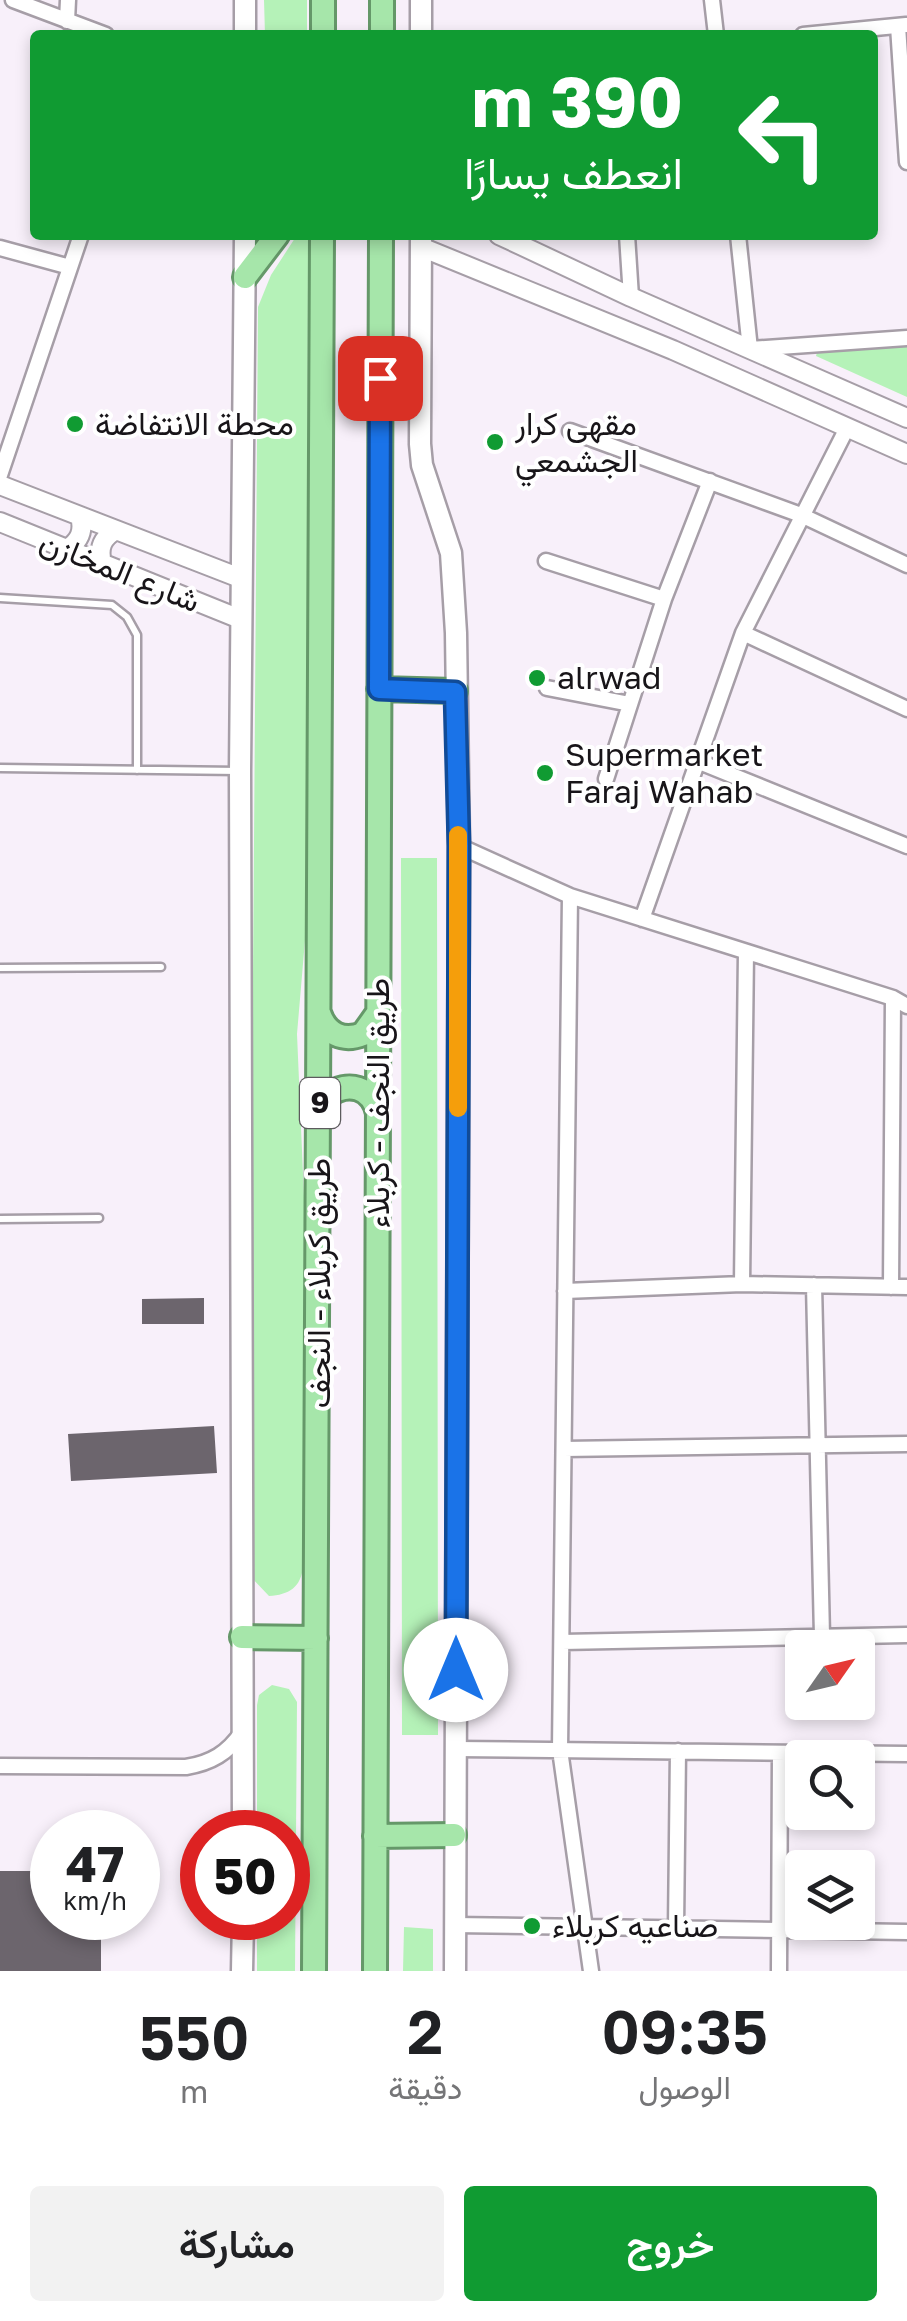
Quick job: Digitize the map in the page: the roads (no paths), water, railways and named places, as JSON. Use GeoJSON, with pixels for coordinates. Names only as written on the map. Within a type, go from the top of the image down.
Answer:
{"type":"FeatureCollection","features":[{"type":"Feature","properties":{"kind":"highway"},"geometry":{"type":"LineString","coordinates":[[323,30],[324,0]]}},
{"type":"Feature","properties":{"kind":"highway"},"geometry":{"type":"LineString","coordinates":[[382,0],[382,30]]}},
{"type":"Feature","properties":{"kind":"highway"},"geometry":{"type":"LineString","coordinates":[[245,276],[272,240]]}},
{"type":"Feature","properties":{"kind":"highway","name":"طريق كربلاء - النجف"},"geometry":{"type":"LineString","coordinates":[[314,1971],[322,240]]}},
{"type":"Feature","properties":{"kind":"highway","name":"طريق النجف - كربلاء"},"geometry":{"type":"LineString","coordinates":[[375,1971],[381,240]]}},
{"type":"Feature","properties":{"kind":"highway"},"geometry":{"type":"LineString","coordinates":[[379,689],[455,692]]}},
{"type":"Feature","properties":{"kind":"highway"},"geometry":{"type":"LineString","coordinates":[[319,1009],[330,1032],[346,1038],[363,1034],[378,1014]]}},
{"type":"Feature","properties":{"kind":"highway"},"geometry":{"type":"LineString","coordinates":[[320,1115],[327,1096],[345,1087],[355,1087],[372,1097],[379,1116]]}},
{"type":"Feature","properties":{"kind":"highway"},"geometry":{"type":"LineString","coordinates":[[242,1637],[316,1638]]}},
{"type":"Feature","properties":{"kind":"highway"},"geometry":{"type":"LineString","coordinates":[[375,1836],[454,1835]]}},
{"type":"Feature","properties":{"kind":"main road"},"geometry":{"type":"LineString","coordinates":[[245,0],[245,30]]}},
{"type":"Feature","properties":{"kind":"main road"},"geometry":{"type":"LineString","coordinates":[[421,0],[421,30]]}},
{"type":"Feature","properties":{"kind":"main road"},"geometry":{"type":"LineString","coordinates":[[243,1810],[240,578],[245,240]]}},
{"type":"Feature","properties":{"kind":"main road"},"geometry":{"type":"LineString","coordinates":[[420,241],[422,465],[451,553],[456,618],[459,846],[454,1971]]}},
{"type":"Feature","properties":{"kind":"main road"},"geometry":{"type":"LineString","coordinates":[[242,1940],[242,1971]]}},
{"type":"Feature","properties":{"kind":"street"},"geometry":{"type":"LineString","coordinates":[[13,0],[92,30]]}},
{"type":"Feature","properties":{"kind":"street"},"geometry":{"type":"LineString","coordinates":[[68,0],[68,21]]}},
{"type":"Feature","properties":{"kind":"street"},"geometry":{"type":"LineString","coordinates":[[712,0],[715,30]]}},
{"type":"Feature","properties":{"kind":"street"},"geometry":{"type":"LineString","coordinates":[[858,30],[902,26],[907,162]]}},
{"type":"Feature","properties":{"kind":"street"},"geometry":{"type":"LineString","coordinates":[[0,474],[79,240]]}},
{"type":"Feature","properties":{"kind":"street"},"geometry":{"type":"LineString","coordinates":[[510,240],[907,418]]}},
{"type":"Feature","properties":{"kind":"street"},"geometry":{"type":"LineString","coordinates":[[628,240],[632,298]]}},
{"type":"Feature","properties":{"kind":"street"},"geometry":{"type":"LineString","coordinates":[[739,240],[750,349]]}},
{"type":"Feature","properties":{"kind":"street"},"geometry":{"type":"LineString","coordinates":[[420,241],[907,454]]}},
{"type":"Feature","properties":{"kind":"street"},"geometry":{"type":"LineString","coordinates":[[0,248],[70,267]]}},
{"type":"Feature","properties":{"kind":"street"},"geometry":{"type":"LineString","coordinates":[[750,349],[907,338]]}},
{"type":"Feature","properties":{"kind":"street"},"geometry":{"type":"LineString","coordinates":[[642,919],[742,633],[847,428]]}},
{"type":"Feature","properties":{"kind":"street"},"geometry":{"type":"LineString","coordinates":[[570,431],[801,515],[907,565]]}},
{"type":"Feature","properties":{"kind":"street"},"geometry":{"type":"LineString","coordinates":[[606,779],[664,600],[710,481]]}},
{"type":"Feature","properties":{"kind":"street","name":"شارع المخازن"},"geometry":{"type":"LineString","coordinates":[[0,485],[240,578]]}},
{"type":"Feature","properties":{"kind":"street"},"geometry":{"type":"LineString","coordinates":[[67,549],[82,532],[80,516]]}},
{"type":"Feature","properties":{"kind":"street","name":"شارع المخازن"},"geometry":{"type":"LineString","coordinates":[[0,522],[240,620]]}},
{"type":"Feature","properties":{"kind":"street"},"geometry":{"type":"LineString","coordinates":[[102,563],[100,546],[116,530]]}},
{"type":"Feature","properties":{"kind":"street"},"geometry":{"type":"LineString","coordinates":[[546,561],[664,600]]}},
{"type":"Feature","properties":{"kind":"street"},"geometry":{"type":"LineString","coordinates":[[742,633],[907,709]]}},
{"type":"Feature","properties":{"kind":"street"},"geometry":{"type":"LineString","coordinates":[[547,688],[630,704]]}},
{"type":"Feature","properties":{"kind":"street"},"geometry":{"type":"LineString","coordinates":[[698,762],[907,846]]}},
{"type":"Feature","properties":{"kind":"street"},"geometry":{"type":"LineString","coordinates":[[459,846],[570,896],[900,1002],[899,1287],[742,1284],[566,1290]]}},
{"type":"Feature","properties":{"kind":"street"},"geometry":{"type":"LineString","coordinates":[[570,896],[560,1750],[591,1971]]}},
{"type":"Feature","properties":{"kind":"street"},"geometry":{"type":"LineString","coordinates":[[742,1284],[746,952]]}},
{"type":"Feature","properties":{"kind":"street"},"geometry":{"type":"LineString","coordinates":[[814,1285],[822,1630]]}},
{"type":"Feature","properties":{"kind":"street"},"geometry":{"type":"LineString","coordinates":[[564,1449],[907,1444]]}},
{"type":"Feature","properties":{"kind":"street"},"geometry":{"type":"LineString","coordinates":[[875,1635],[907,1634]]}},
{"type":"Feature","properties":{"kind":"street"},"geometry":{"type":"LineString","coordinates":[[562,1642],[785,1637]]}},
{"type":"Feature","properties":{"kind":"street"},"geometry":{"type":"LineString","coordinates":[[0,1766],[200,1765],[225,1752],[243,1731]]}},
{"type":"Feature","properties":{"kind":"street"},"geometry":{"type":"LineString","coordinates":[[456,1749],[907,1754]]}},
{"type":"Feature","properties":{"kind":"street"},"geometry":{"type":"LineString","coordinates":[[676,1928],[678,1751]]}},
{"type":"Feature","properties":{"kind":"street"},"geometry":{"type":"LineString","coordinates":[[778,1971],[780,1752]]}},
{"type":"Feature","properties":{"kind":"street"},"geometry":{"type":"LineString","coordinates":[[454,1925],[907,1932]]}},
{"type":"Feature","properties":{"kind":"lane"},"geometry":{"type":"LineString","coordinates":[[0,598],[112,605],[127,617],[137,635],[137,770]]}},
{"type":"Feature","properties":{"kind":"lane"},"geometry":{"type":"LineString","coordinates":[[0,768],[240,771]]}},
{"type":"Feature","properties":{"kind":"lane"},"geometry":{"type":"LineString","coordinates":[[0,968],[162,966]]}},
{"type":"Feature","properties":{"kind":"lane"},"geometry":{"type":"LineString","coordinates":[[0,1219],[99,1218]]}},
{"type":"Feature","properties":{"kind":"place","name":"محطة الانتفاضة"},"geometry":{"type":"Point","coordinates":[75,424]}},
{"type":"Feature","properties":{"kind":"place","name":"مقهى كرار الجشمعي"},"geometry":{"type":"Point","coordinates":[495,442]}},
{"type":"Feature","properties":{"kind":"place","name":"alrwad"},"geometry":{"type":"Point","coordinates":[537,678]}},
{"type":"Feature","properties":{"kind":"place","name":"Supermarket Faraj Wahab"},"geometry":{"type":"Point","coordinates":[545,773]}},
{"type":"Feature","properties":{"kind":"place","name":"صناعيه كربلاء"},"geometry":{"type":"Point","coordinates":[532,1926]}}]}
